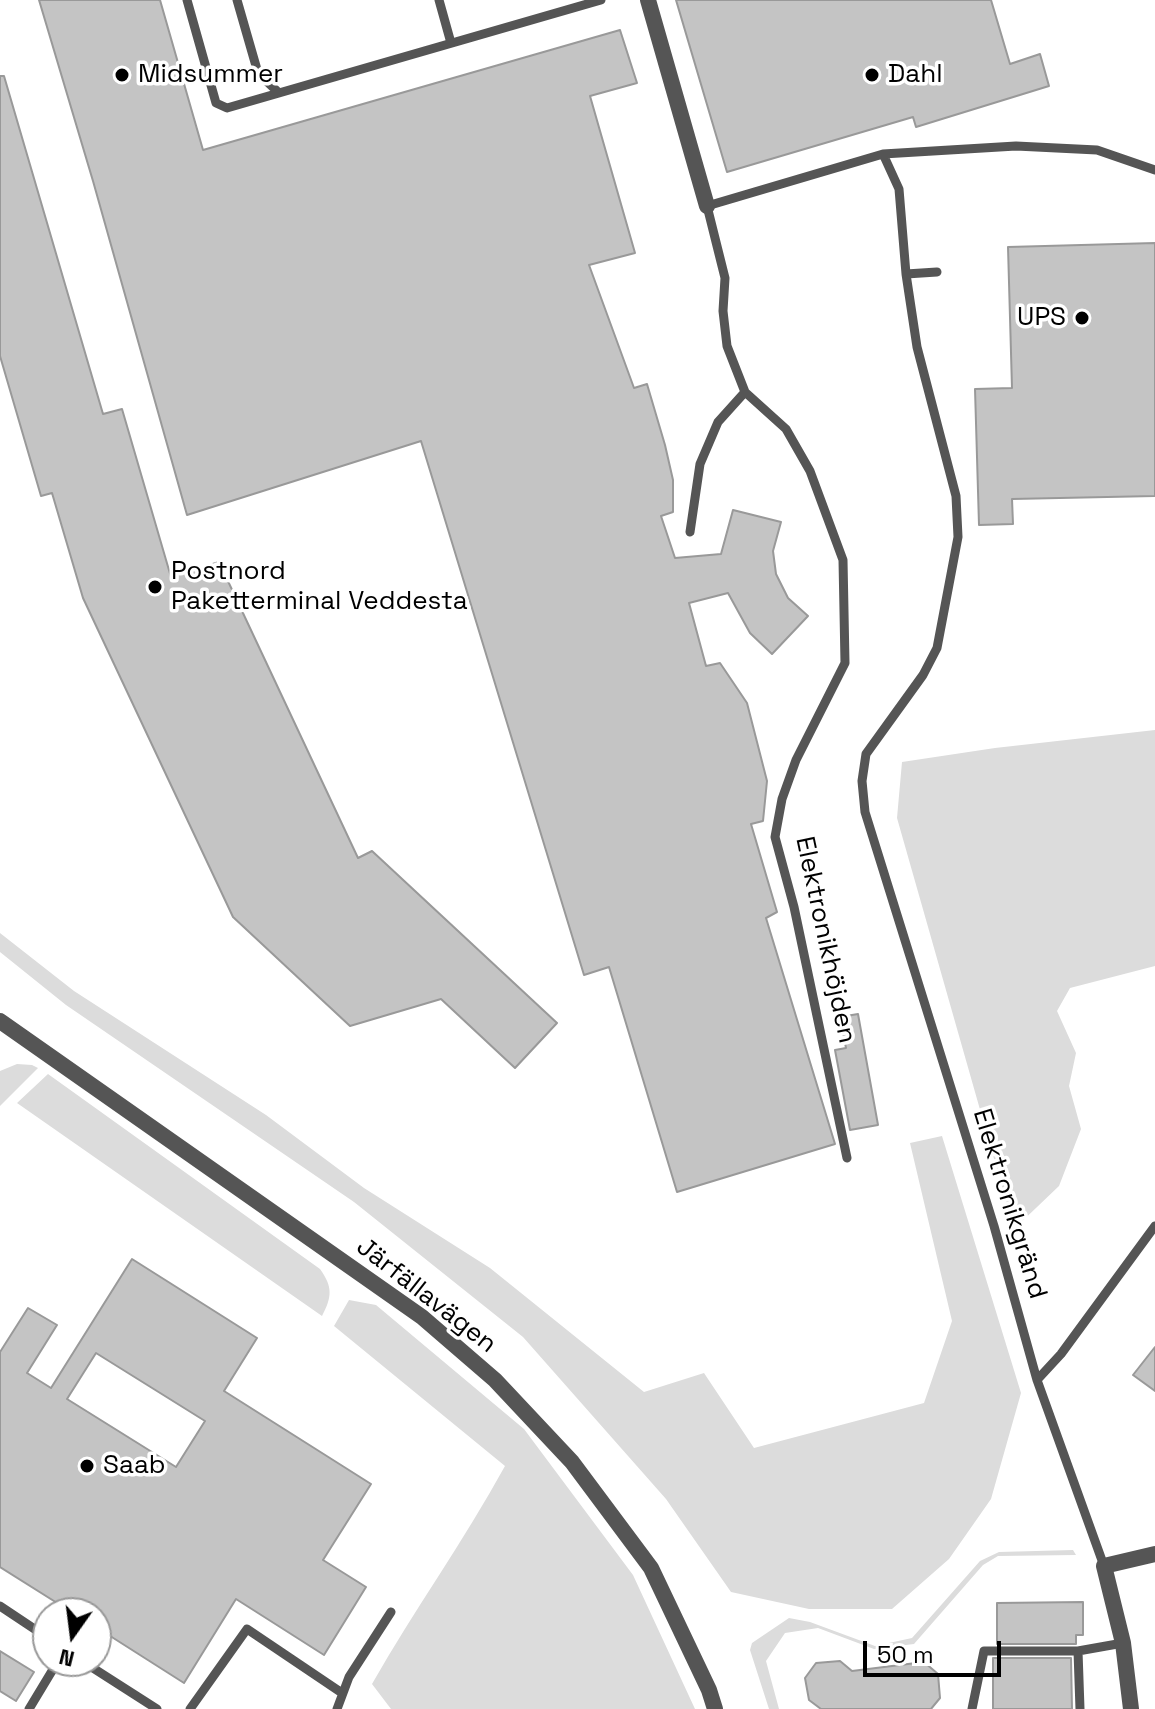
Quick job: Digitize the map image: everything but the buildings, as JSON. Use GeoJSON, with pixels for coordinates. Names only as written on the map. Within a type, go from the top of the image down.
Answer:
{"type":"FeatureCollection","features":[{"type":"Feature","properties":{"kind":"street","name":"Elektronikhöjden"},"geometry":{"type":"LineString","coordinates":[[648,0],[707,206]]}},
{"type":"Feature","properties":{"kind":"street","name":"Järfällavägen"},"geometry":{"type":"LineString","coordinates":[[2,1027],[422,1317],[495,1380],[572,1462],[651,1568],[715,1709]]}},
{"type":"Feature","properties":{"kind":"street"},"geometry":{"type":"LineString","coordinates":[[1131,1709],[1123,1643],[1104,1566],[1155,1554]]}},
{"type":"Feature","properties":{"kind":"lane"},"geometry":{"type":"LineString","coordinates":[[187,0],[216,103],[227,108],[601,0]]}},
{"type":"Feature","properties":{"kind":"lane"},"geometry":{"type":"LineString","coordinates":[[237,0],[258,73],[279,93]]}},
{"type":"Feature","properties":{"kind":"lane"},"geometry":{"type":"LineString","coordinates":[[439,0],[451,43]]}},
{"type":"Feature","properties":{"kind":"lane"},"geometry":{"type":"LineString","coordinates":[[707,206],[883,154],[1016,146],[1097,150],[1155,170]]}},
{"type":"Feature","properties":{"kind":"lane"},"geometry":{"type":"LineString","coordinates":[[883,154],[899,189],[906,274],[937,272]]}},
{"type":"Feature","properties":{"kind":"lane","name":"Elektronikhöjden"},"geometry":{"type":"LineString","coordinates":[[707,206],[725,278],[723,311],[727,346],[745,392],[786,429],[810,471],[843,560],[845,663],[796,760],[782,799],[775,837],[794,907],[847,1158]]}},
{"type":"Feature","properties":{"kind":"lane","name":"Elektronikgränd"},"geometry":{"type":"LineString","coordinates":[[906,274],[917,347],[956,496],[958,537],[937,648],[923,675],[866,754],[862,781],[865,812],[994,1226],[1037,1380],[1104,1566]]}},
{"type":"Feature","properties":{"kind":"lane"},"geometry":{"type":"LineString","coordinates":[[690,532],[700,464],[718,422],[745,392]]}},
{"type":"Feature","properties":{"kind":"lane"},"geometry":{"type":"LineString","coordinates":[[1037,1380],[1061,1354],[1155,1226]]}},
{"type":"Feature","properties":{"kind":"lane"},"geometry":{"type":"LineString","coordinates":[[0,1606],[32,1627]]}},
{"type":"Feature","properties":{"kind":"lane"},"geometry":{"type":"LineString","coordinates":[[337,1709],[349,1677],[391,1612]]}},
{"type":"Feature","properties":{"kind":"lane"},"geometry":{"type":"LineString","coordinates":[[190,1709],[247,1629],[342,1693]]}},
{"type":"Feature","properties":{"kind":"lane"},"geometry":{"type":"LineString","coordinates":[[972,1709],[984,1651],[1078,1651],[1123,1643]]}},
{"type":"Feature","properties":{"kind":"lane"},"geometry":{"type":"LineString","coordinates":[[1078,1651],[1080,1709]]}},
{"type":"Feature","properties":{"kind":"lane"},"geometry":{"type":"LineString","coordinates":[[29,1709],[48,1677]]}},
{"type":"Feature","properties":{"kind":"lane"},"geometry":{"type":"LineString","coordinates":[[107,1677],[157,1709]]}},
{"type":"Feature","properties":{"kind":"shaded area"},"geometry":{"type":"Polygon","coordinates":[[[1155,730],[1155,966],[1070,988],[1057,1011],[1076,1053],[1069,1086],[1081,1129],[1059,1186],[1014,1229],[897,818],[902,762],[1155,730]]]}},
{"type":"Feature","properties":{"kind":"shaded area"},"geometry":{"type":"Polygon","coordinates":[[[0,933],[74,991],[266,1115],[364,1188],[490,1268],[644,1392],[704,1373],[754,1448],[924,1403],[952,1321],[910,1143],[942,1136],[1021,1393],[991,1499],[949,1559],[892,1609],[809,1609],[731,1592],[666,1499],[523,1337],[354,1202],[66,1005],[0,952],[0,933]]]}},
{"type":"Feature","properties":{"kind":"shaded area"},"geometry":{"type":"Polygon","coordinates":[[[17,1064],[38,1068],[0,1106],[0,1071],[17,1064]]]}},
{"type":"Feature","properties":{"kind":"shaded area"},"geometry":{"type":"Polygon","coordinates":[[[48,1074],[320,1269],[330,1292],[322,1316],[17,1103],[48,1074]]]}},
{"type":"Feature","properties":{"kind":"shaded area"},"geometry":{"type":"Polygon","coordinates":[[[349,1300],[376,1305],[524,1429],[633,1575],[695,1709],[391,1709],[372,1684],[505,1466],[334,1326],[349,1300]]]}},
{"type":"Feature","properties":{"kind":"shaded area"},"geometry":{"type":"Polygon","coordinates":[[[1073,1550],[1076,1555],[998,1556],[983,1565],[914,1644],[874,1649],[818,1628],[785,1633],[766,1661],[779,1709],[769,1709],[750,1650],[752,1643],[789,1618],[810,1622],[875,1646],[912,1638],[980,1561],[999,1552],[1073,1550]]]}},
{"type":"Feature","properties":{"kind":"place","name":"Midsummer"},"geometry":{"type":"Point","coordinates":[122,75]}},
{"type":"Feature","properties":{"kind":"place","name":"Dahl"},"geometry":{"type":"Point","coordinates":[872,75]}},
{"type":"Feature","properties":{"kind":"place","name":"UPS"},"geometry":{"type":"Point","coordinates":[1082,318]}},
{"type":"Feature","properties":{"kind":"place","name":"Postnord Paketterminal Veddesta"},"geometry":{"type":"Point","coordinates":[155,587]}},
{"type":"Feature","properties":{"kind":"place","name":"Saab"},"geometry":{"type":"Point","coordinates":[87,1466]}}]}
